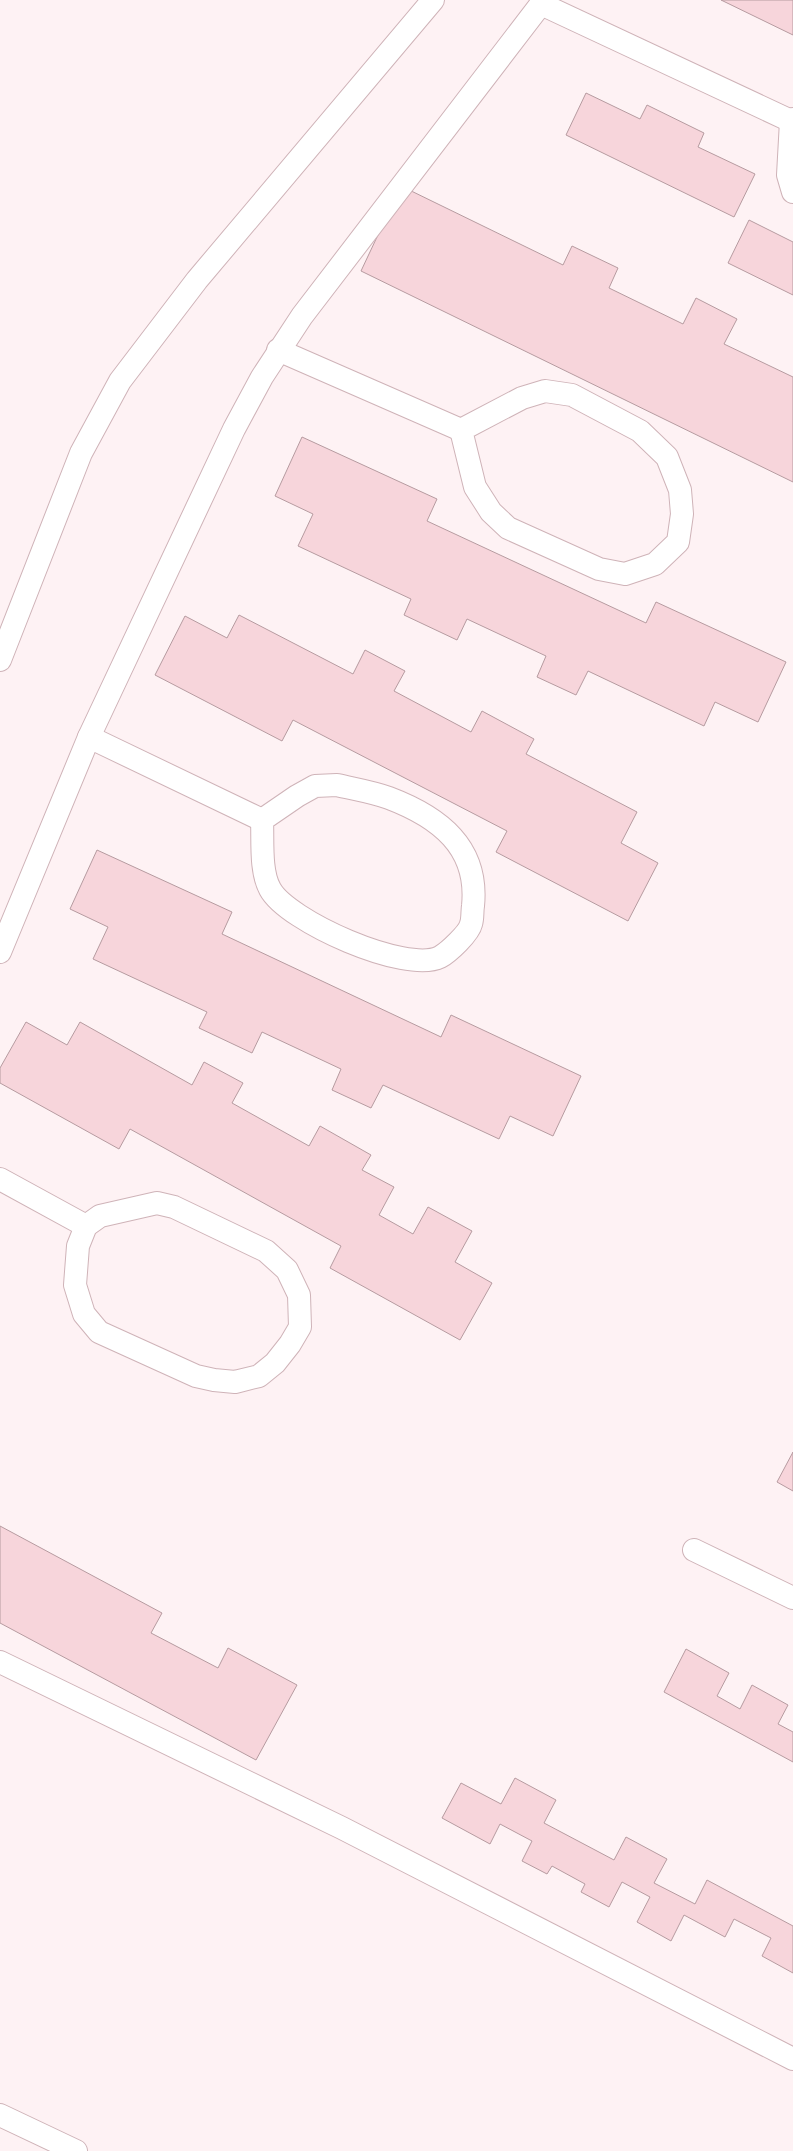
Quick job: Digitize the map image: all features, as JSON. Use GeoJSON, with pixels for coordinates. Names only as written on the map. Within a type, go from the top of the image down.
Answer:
{"type":"FeatureCollection","features":[{"type":"Feature","properties":{"kind":"street"},"geometry":{"type":"LineString","coordinates":[[0,660],[81,453],[120,381],[197,280],[433,0]]}},
{"type":"Feature","properties":{"kind":"street"},"geometry":{"type":"LineString","coordinates":[[0,952],[89,737],[234,429],[278,350],[306,309],[542,2],[792,120],[788,176],[793,192]]}},
{"type":"Feature","properties":{"kind":"street"},"geometry":{"type":"LineString","coordinates":[[278,350],[461,430]]}},
{"type":"Feature","properties":{"kind":"street"},"geometry":{"type":"LineString","coordinates":[[545,392],[572,395],[640,431],[667,457],[680,490],[682,514],[678,542],[655,564],[625,574],[599,569],[508,528],[491,512],[475,488],[461,430],[522,398],[545,392]]}},
{"type":"Feature","properties":{"kind":"street"},"geometry":{"type":"LineString","coordinates":[[89,737],[262,820]]}},
{"type":"Feature","properties":{"kind":"street"},"geometry":{"type":"LineString","coordinates":[[336,785],[389,798],[423,815],[446,830],[461,848],[472,875],[474,899],[471,925],[459,941],[440,957],[420,959],[396,958],[338,939],[287,908],[270,889],[263,862],[262,820],[297,796],[315,786],[336,785]]}},
{"type":"Feature","properties":{"kind":"street"},"geometry":{"type":"LineString","coordinates":[[0,1179],[86,1226]]}},
{"type":"Feature","properties":{"kind":"street"},"geometry":{"type":"LineString","coordinates":[[157,1203],[174,1207],[266,1252],[287,1270],[299,1294],[300,1327],[276,1363],[259,1376],[235,1382],[214,1380],[196,1376],[99,1332],[84,1314],[75,1285],[78,1246],[86,1226],[100,1216],[130,1208],[157,1203]]}},
{"type":"Feature","properties":{"kind":"street"},"geometry":{"type":"LineString","coordinates":[[694,1550],[793,1598]]}},
{"type":"Feature","properties":{"kind":"street"},"geometry":{"type":"LineString","coordinates":[[0,1662],[342,1828],[793,2059]]}},
{"type":"Feature","properties":{"kind":"street"},"geometry":{"type":"LineString","coordinates":[[0,2114],[76,2151]]}},
{"type":"Feature","properties":{"kind":"building"},"geometry":{"type":"Polygon","coordinates":[[[721,0],[793,0],[793,35],[721,0]]]}},
{"type":"Feature","properties":{"kind":"building"},"geometry":{"type":"Polygon","coordinates":[[[586,93],[640,119],[647,105],[704,133],[698,147],[755,174],[734,217],[566,135],[586,93]]]}},
{"type":"Feature","properties":{"kind":"building"},"geometry":{"type":"Polygon","coordinates":[[[401,186],[563,265],[572,246],[618,268],[609,288],[683,324],[696,298],[737,319],[724,344],[793,377],[793,482],[361,271],[401,186]]]}},
{"type":"Feature","properties":{"kind":"building"},"geometry":{"type":"Polygon","coordinates":[[[749,220],[793,242],[793,295],[728,263],[749,220]]]}},
{"type":"Feature","properties":{"kind":"building"},"geometry":{"type":"Polygon","coordinates":[[[302,437],[437,499],[427,521],[646,623],[656,602],[786,662],[758,722],[715,702],[704,726],[588,671],[576,695],[537,677],[546,656],[467,619],[457,640],[404,615],[411,599],[298,546],[313,514],[275,496],[302,437]]]}},
{"type":"Feature","properties":{"kind":"building"},"geometry":{"type":"Polygon","coordinates":[[[239,615],[353,674],[365,650],[405,671],[394,691],[471,732],[482,711],[534,739],[526,754],[637,812],[621,843],[658,863],[628,921],[496,852],[507,831],[293,720],[282,741],[155,675],[185,616],[227,638],[239,615]]]}},
{"type":"Feature","properties":{"kind":"building"},"geometry":{"type":"Polygon","coordinates":[[[97,850],[232,912],[222,934],[441,1037],[451,1015],[581,1076],[553,1136],[510,1116],[499,1139],[383,1085],[371,1108],[332,1090],[341,1069],[262,1032],[252,1053],[199,1028],[207,1012],[93,959],[108,927],[70,909],[97,850]]]}},
{"type":"Feature","properties":{"kind":"building"},"geometry":{"type":"Polygon","coordinates":[[[26,1022],[67,1045],[80,1022],[192,1085],[204,1062],[243,1083],[232,1103],[309,1146],[320,1126],[371,1155],[362,1170],[394,1187],[379,1215],[413,1234],[428,1207],[472,1231],[455,1262],[492,1283],[460,1340],[330,1268],[341,1246],[130,1129],[119,1149],[0,1083],[0,1068],[26,1022]]]}},
{"type":"Feature","properties":{"kind":"building"},"geometry":{"type":"Polygon","coordinates":[[[793,1452],[793,1491],[777,1482],[793,1452]]]}},
{"type":"Feature","properties":{"kind":"building"},"geometry":{"type":"Polygon","coordinates":[[[0,1526],[162,1613],[151,1633],[218,1668],[228,1648],[297,1685],[256,1760],[0,1623],[0,1526]]]}},
{"type":"Feature","properties":{"kind":"building"},"geometry":{"type":"Polygon","coordinates":[[[686,1649],[729,1673],[717,1696],[740,1709],[752,1685],[788,1705],[778,1724],[793,1732],[793,1762],[664,1692],[686,1649]]]}},
{"type":"Feature","properties":{"kind":"building"},"geometry":{"type":"Polygon","coordinates":[[[515,1778],[556,1800],[544,1823],[614,1860],[626,1837],[667,1859],[654,1883],[695,1904],[707,1880],[793,1926],[793,1973],[762,1956],[771,1938],[734,1919],[725,1937],[684,1915],[671,1941],[637,1922],[650,1897],[622,1882],[609,1907],[581,1892],[585,1884],[552,1866],[547,1874],[522,1861],[532,1841],[500,1824],[490,1844],[442,1818],[461,1783],[501,1804],[515,1778]]]}}]}
